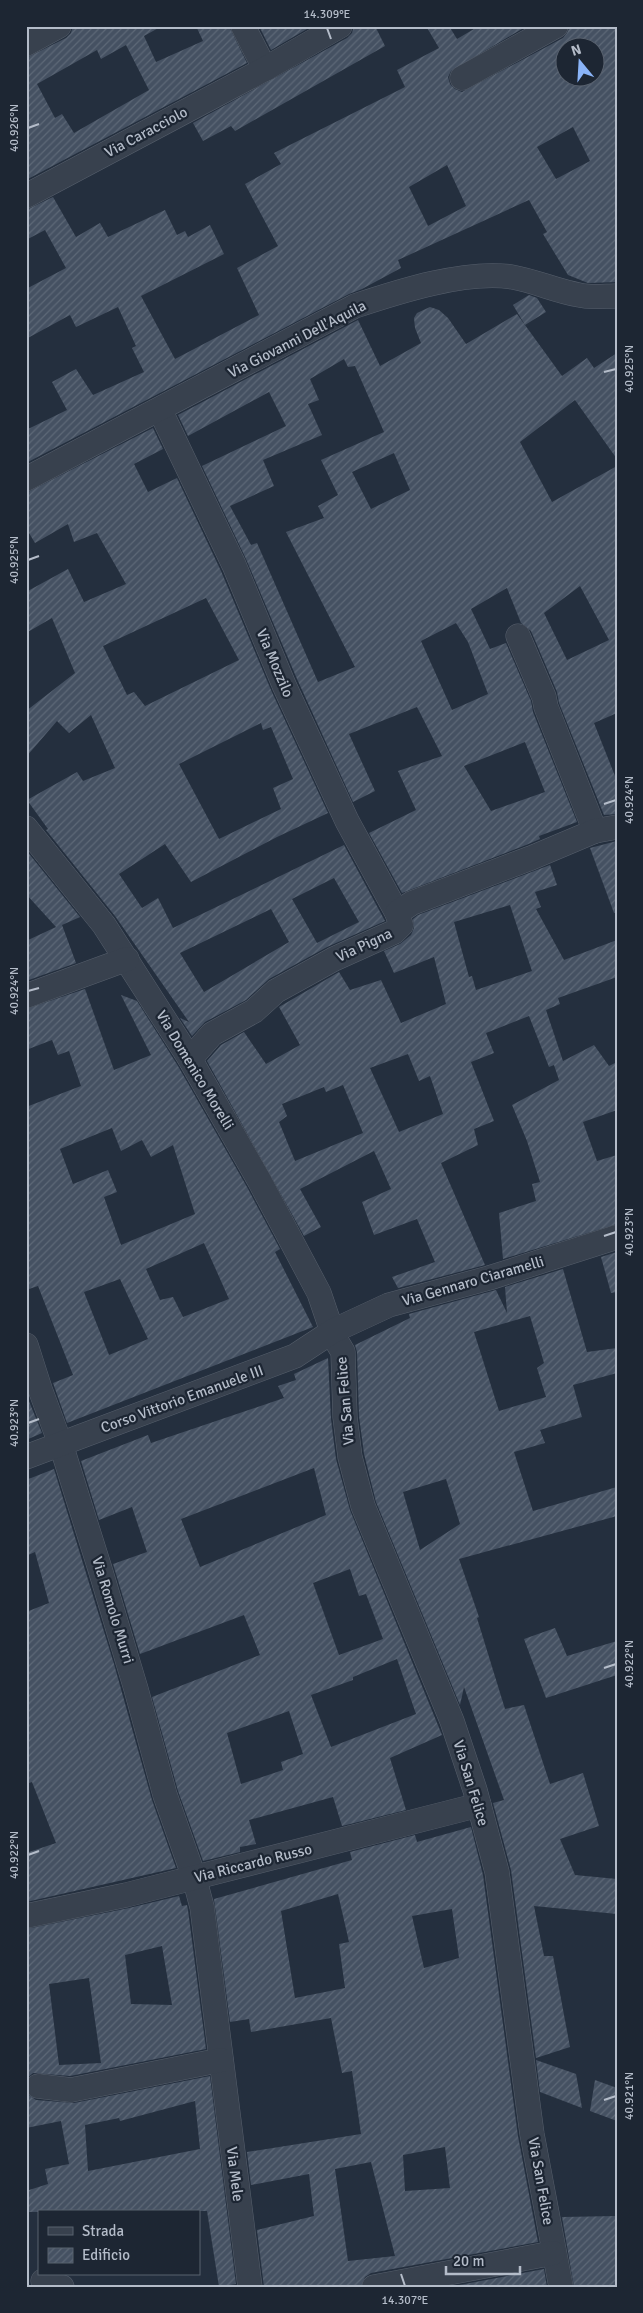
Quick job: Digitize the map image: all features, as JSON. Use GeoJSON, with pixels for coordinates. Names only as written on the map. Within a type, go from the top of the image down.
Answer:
{"type":"FeatureCollection","features":[{"type":"Feature","properties":{"kind":"street"},"geometry":{"type":"LineString","coordinates":[[26,44],[59,26]]}},
{"type":"Feature","properties":{"kind":"street"},"geometry":{"type":"LineString","coordinates":[[243,26],[265,69]]}},
{"type":"Feature","properties":{"kind":"street","name":"Via Caracciolo"},"geometry":{"type":"LineString","coordinates":[[26,196],[265,69],[340,26]]}},
{"type":"Feature","properties":{"kind":"street"},"geometry":{"type":"LineString","coordinates":[[462,78],[556,26]]}},
{"type":"Feature","properties":{"kind":"street","name":"Via Giovanni Dell'Aquila"},"geometry":{"type":"LineString","coordinates":[[26,479],[356,306],[384,297],[463,277],[490,275],[513,277],[580,296],[617,296]]}},
{"type":"Feature","properties":{"kind":"street","name":"Via Mozzilo"},"geometry":{"type":"LineString","coordinates":[[160,410],[234,565],[284,685],[347,821],[397,912]]}},
{"type":"Feature","properties":{"kind":"street","name":"Via Pigna"},"geometry":{"type":"LineString","coordinates":[[190,1059],[212,1034],[254,1011],[276,991],[334,959],[394,932],[401,925],[397,912],[412,903],[606,829],[546,707],[544,697],[518,636]]}},
{"type":"Feature","properties":{"kind":"street","name":"Via Domenico Morelli"},"geometry":{"type":"LineString","coordinates":[[26,828],[104,925],[128,959],[190,1059],[259,1180],[319,1293],[333,1331]]}},
{"type":"Feature","properties":{"kind":"street"},"geometry":{"type":"LineString","coordinates":[[26,996],[128,959]]}},
{"type":"Feature","properties":{"kind":"street","name":"Via Gennaro Ciaramelli"},"geometry":{"type":"LineString","coordinates":[[333,1331],[389,1305],[489,1278],[617,1237]]}},
{"type":"Feature","properties":{"kind":"street","name":"Corso Vittorio Emanuele III"},"geometry":{"type":"LineString","coordinates":[[26,1457],[295,1356],[333,1331]]}},
{"type":"Feature","properties":{"kind":"street","name":"Via San Felice"},"geometry":{"type":"LineString","coordinates":[[333,1331],[343,1352],[345,1417],[350,1457],[363,1506],[452,1721],[479,1805],[497,1872],[532,2134],[561,2287]]}},
{"type":"Feature","properties":{"kind":"street","name":"Via Romolo Murri"},"geometry":{"type":"LineString","coordinates":[[26,1346],[60,1443],[136,1688],[165,1795],[194,1877]]}},
{"type":"Feature","properties":{"kind":"street","name":"Via Riccardo Russo"},"geometry":{"type":"LineString","coordinates":[[26,1916],[126,1895],[479,1805]]}},
{"type":"Feature","properties":{"kind":"street","name":"Via Mele"},"geometry":{"type":"LineString","coordinates":[[194,1877],[202,1907],[250,2287]]}},
{"type":"Feature","properties":{"kind":"street"},"geometry":{"type":"LineString","coordinates":[[38,2086],[71,2090],[222,2060]]}},
{"type":"Feature","properties":{"kind":"street"},"geometry":{"type":"LineString","coordinates":[[374,2287],[554,2252]]}},
{"type":"Feature","properties":{"kind":"building"},"geometry":{"type":"Polygon","coordinates":[[[73,26],[162,26],[144,36],[156,62],[203,41],[196,26],[229,26],[247,63],[26,180],[26,58],[66,38],[71,33],[73,26]],[[126,45],[101,59],[97,50],[37,84],[55,118],[62,114],[74,133],[149,90],[126,45]]]}},
{"type":"Feature","properties":{"kind":"building"},"geometry":{"type":"Polygon","coordinates":[[[259,26],[312,26],[271,50],[259,26]]]}},
{"type":"Feature","properties":{"kind":"building"},"geometry":{"type":"Polygon","coordinates":[[[354,26],[375,26],[385,46],[235,131],[231,126],[203,141],[193,123],[347,38],[352,33],[354,26]]]}},
{"type":"Feature","properties":{"kind":"building"},"geometry":{"type":"Polygon","coordinates":[[[426,26],[449,26],[457,39],[479,26],[527,26],[451,71],[448,77],[450,84],[462,92],[556,42],[556,88],[606,88],[606,38],[563,38],[570,26],[617,26],[617,282],[588,283],[568,275],[543,234],[547,232],[529,200],[398,260],[401,268],[26,463],[26,430],[67,410],[52,382],[76,369],[93,395],[144,372],[132,348],[136,346],[118,307],[76,327],[70,315],[26,339],[26,289],[66,268],[45,230],[26,240],[26,210],[53,197],[76,237],[100,223],[108,237],[165,210],[177,235],[185,231],[188,237],[210,225],[224,254],[141,296],[175,359],[259,315],[237,268],[278,246],[245,184],[281,164],[274,153],[405,87],[397,70],[439,48],[426,26]],[[573,127],[537,147],[556,179],[590,161],[573,127]],[[447,165],[409,187],[428,226],[466,206],[447,165]]]}},
{"type":"Feature","properties":{"kind":"building"},"geometry":{"type":"Polygon","coordinates":[[[529,295],[537,298],[546,312],[525,325],[513,305],[529,295]]]}},
{"type":"Feature","properties":{"kind":"building"},"geometry":{"type":"Polygon","coordinates":[[[430,307],[439,310],[448,318],[466,344],[517,314],[562,376],[587,358],[594,368],[617,353],[617,459],[575,400],[520,442],[552,502],[617,466],[617,713],[594,723],[617,781],[617,814],[604,815],[559,703],[557,692],[531,631],[521,623],[507,588],[471,609],[490,649],[506,643],[531,701],[533,712],[577,822],[539,836],[540,839],[526,845],[402,893],[369,833],[416,810],[398,771],[442,756],[417,707],[349,734],[375,791],[353,802],[297,679],[246,559],[202,466],[286,426],[269,392],[188,436],[178,415],[358,320],[380,366],[421,343],[415,328],[414,318],[417,313],[430,307]],[[344,359],[310,379],[319,400],[308,404],[322,435],[263,460],[274,486],[230,506],[251,545],[257,543],[318,682],[355,667],[286,532],[324,518],[318,506],[338,495],[321,460],[384,432],[355,366],[348,367],[344,359]],[[394,453],[352,472],[371,509],[410,490],[394,453]],[[580,586],[544,613],[567,660],[609,640],[580,586]],[[456,623],[421,641],[452,710],[488,694],[468,642],[456,623]],[[525,742],[464,766],[491,811],[545,792],[525,742]]]}},
{"type":"Feature","properties":{"kind":"building"},"geometry":{"type":"Polygon","coordinates":[[[153,428],[163,449],[134,464],[148,492],[177,478],[221,571],[271,690],[328,813],[277,837],[191,882],[165,844],[119,874],[142,908],[158,898],[173,928],[344,845],[385,921],[327,947],[269,979],[246,1000],[205,1022],[192,1036],[180,1018],[189,1022],[115,916],[46,830],[48,829],[27,800],[77,772],[83,781],[115,768],[91,715],[69,733],[57,721],[26,757],[26,711],[75,673],[52,618],[26,633],[26,592],[68,569],[84,602],[126,584],[97,533],[74,542],[68,524],[35,543],[26,528],[26,493],[153,428]],[[206,598],[103,646],[127,695],[134,692],[145,706],[239,660],[206,598]],[[261,723],[179,764],[219,839],[281,809],[273,788],[293,779],[271,727],[263,730],[261,723]],[[334,878],[292,899],[317,943],[359,922],[334,878]],[[271,909],[180,953],[204,992],[289,942],[271,909]]]}},
{"type":"Feature","properties":{"kind":"building"},"geometry":{"type":"Polygon","coordinates":[[[617,841],[617,913],[614,913],[590,848],[617,841]]]}},
{"type":"Feature","properties":{"kind":"building"},"geometry":{"type":"Polygon","coordinates":[[[26,850],[80,917],[62,925],[76,963],[26,981],[26,941],[56,927],[26,894],[26,850]]]}},
{"type":"Feature","properties":{"kind":"building"},"geometry":{"type":"Polygon","coordinates":[[[550,865],[557,885],[535,892],[541,907],[536,909],[564,960],[617,940],[617,977],[558,998],[560,1004],[546,1010],[563,1061],[594,1045],[609,1066],[617,1062],[617,1110],[583,1122],[597,1161],[617,1155],[617,1224],[503,1259],[499,1213],[536,1201],[532,1184],[540,1182],[527,1141],[512,1105],[559,1080],[554,1065],[549,1067],[529,1016],[486,1033],[494,1053],[471,1062],[494,1121],[474,1129],[478,1145],[441,1163],[485,1265],[398,1288],[392,1277],[435,1262],[417,1219],[374,1235],[362,1202],[391,1189],[374,1151],[300,1189],[321,1227],[304,1236],[207,1061],[221,1045],[244,1032],[266,1064],[300,1045],[279,1007],[339,972],[350,990],[381,980],[401,1023],[446,1004],[434,957],[394,973],[384,951],[400,944],[411,935],[414,928],[413,919],[418,915],[550,865]],[[510,905],[454,922],[469,977],[472,976],[476,990],[532,971],[510,905]],[[408,1054],[370,1068],[399,1132],[443,1114],[430,1076],[419,1081],[408,1054]],[[343,1085],[326,1092],[324,1087],[282,1104],[287,1116],[279,1122],[295,1161],[363,1133],[343,1085]]]}},
{"type":"Feature","properties":{"kind":"building"},"geometry":{"type":"Polygon","coordinates":[[[85,989],[114,1070],[151,1055],[121,995],[137,1001],[178,1066],[247,1187],[280,1249],[275,1252],[313,1327],[67,1423],[53,1383],[73,1375],[38,1286],[26,1290],[26,1107],[81,1086],[69,1051],[58,1055],[52,1040],[26,1050],[26,1009],[85,989]],[[112,1128],[60,1149],[73,1184],[108,1170],[117,1192],[104,1197],[121,1245],[195,1214],[173,1145],[151,1157],[142,1140],[121,1151],[112,1128]],[[204,1243],[146,1269],[160,1300],[173,1297],[183,1317],[229,1299],[204,1243]],[[120,1279],[84,1292],[109,1355],[148,1339],[120,1279]]]}},
{"type":"Feature","properties":{"kind":"building"},"geometry":{"type":"Polygon","coordinates":[[[617,1252],[617,1292],[611,1293],[601,1257],[617,1252]]]}},
{"type":"Feature","properties":{"kind":"building"},"geometry":{"type":"Polygon","coordinates":[[[563,1269],[587,1352],[617,1348],[617,1373],[573,1385],[582,1417],[540,1430],[545,1443],[514,1452],[533,1511],[617,1487],[617,1516],[459,1559],[479,1617],[477,1618],[505,1709],[524,1705],[550,1784],[583,1773],[599,1826],[560,1839],[575,1875],[617,1879],[617,1914],[534,1906],[544,1956],[553,1956],[570,2047],[536,2058],[511,1870],[493,1803],[504,1800],[464,1687],[460,1705],[376,1502],[364,1454],[359,1416],[357,1352],[355,1345],[410,1318],[409,1314],[496,1290],[507,1313],[505,1287],[563,1269]],[[530,1316],[474,1332],[499,1411],[546,1397],[537,1368],[544,1363],[530,1316]],[[446,1479],[403,1492],[420,1550],[460,1524],[446,1479]]]}},
{"type":"Feature","properties":{"kind":"building"},"geometry":{"type":"Polygon","coordinates":[[[328,1358],[331,1419],[336,1459],[350,1510],[442,1735],[390,1758],[406,1810],[342,1826],[333,1797],[249,1820],[256,1844],[240,1847],[240,1852],[203,1861],[178,1791],[152,1697],[260,1655],[244,1615],[140,1654],[113,1564],[147,1552],[132,1507],[99,1520],[81,1461],[148,1435],[151,1443],[284,1398],[278,1386],[296,1380],[294,1374],[328,1358]],[[314,1468],[181,1519],[200,1567],[326,1515],[314,1468]],[[350,1569],[313,1583],[339,1655],[383,1639],[366,1594],[359,1596],[350,1569]],[[397,1659],[353,1677],[353,1680],[311,1695],[331,1747],[416,1714],[397,1659]],[[289,1711],[227,1733],[241,1784],[283,1770],[281,1762],[303,1754],[289,1711]]]}},
{"type":"Feature","properties":{"kind":"building"},"geometry":{"type":"Polygon","coordinates":[[[26,1394],[42,1433],[26,1440],[26,1394]]]}},
{"type":"Feature","properties":{"kind":"building"},"geometry":{"type":"Polygon","coordinates":[[[54,1469],[114,1664],[152,1800],[176,1868],[26,1902],[26,1853],[56,1843],[32,1782],[26,1784],[26,1612],[49,1603],[35,1552],[26,1556],[26,1480],[54,1469]]]}},
{"type":"Feature","properties":{"kind":"building"},"geometry":{"type":"Polygon","coordinates":[[[555,1628],[567,1656],[617,1641],[617,1675],[546,1698],[524,1639],[555,1628]]]}},
{"type":"Feature","properties":{"kind":"building"},"geometry":{"type":"Polygon","coordinates":[[[471,1827],[483,1875],[518,2136],[538,2242],[371,2273],[365,2277],[361,2287],[264,2287],[257,2230],[314,2216],[309,2174],[251,2185],[247,2152],[361,2134],[352,2071],[342,2073],[331,2018],[251,2032],[249,2019],[230,2022],[214,1899],[352,1860],[350,1852],[415,1835],[417,1842],[471,1827]],[[338,1894],[281,1911],[295,1998],[345,1988],[339,1944],[349,1942],[338,1894]],[[452,1909],[412,1916],[424,1968],[459,1958],[452,1909]],[[445,2147],[403,2155],[405,2191],[450,2188],[445,2147]],[[371,2162],[335,2169],[348,2261],[395,2256],[371,2162]]]}},
{"type":"Feature","properties":{"kind":"building"},"geometry":{"type":"Polygon","coordinates":[[[179,1896],[182,1906],[187,1905],[206,2049],[70,2076],[33,2073],[26,2079],[26,1929],[179,1896]],[[162,1946],[125,1955],[131,2004],[172,2005],[162,1946]],[[89,1978],[49,1984],[59,2065],[101,2063],[89,1978]]]}},
{"type":"Feature","properties":{"kind":"building"},"geometry":{"type":"Polygon","coordinates":[[[536,2060],[576,2074],[582,2108],[540,2092],[536,2060]]]}},
{"type":"Feature","properties":{"kind":"building"},"geometry":{"type":"Polygon","coordinates":[[[210,2076],[236,2284],[219,2287],[207,2211],[38,2210],[38,2212],[26,2212],[26,2191],[48,2184],[45,2169],[69,2164],[61,2121],[26,2128],[26,2093],[36,2100],[74,2103],[210,2076]],[[195,2101],[120,2121],[119,2118],[85,2125],[88,2171],[200,2149],[195,2101]]]}},
{"type":"Feature","properties":{"kind":"building"},"geometry":{"type":"Polygon","coordinates":[[[595,2080],[617,2088],[617,2121],[590,2111],[595,2080]]]}},
{"type":"Feature","properties":{"kind":"building"},"geometry":{"type":"Polygon","coordinates":[[[617,2216],[617,2287],[574,2287],[562,2217],[617,2216]]]}},
{"type":"Feature","properties":{"kind":"building"},"geometry":{"type":"Polygon","coordinates":[[[544,2269],[547,2287],[449,2287],[544,2269]]]}}]}
